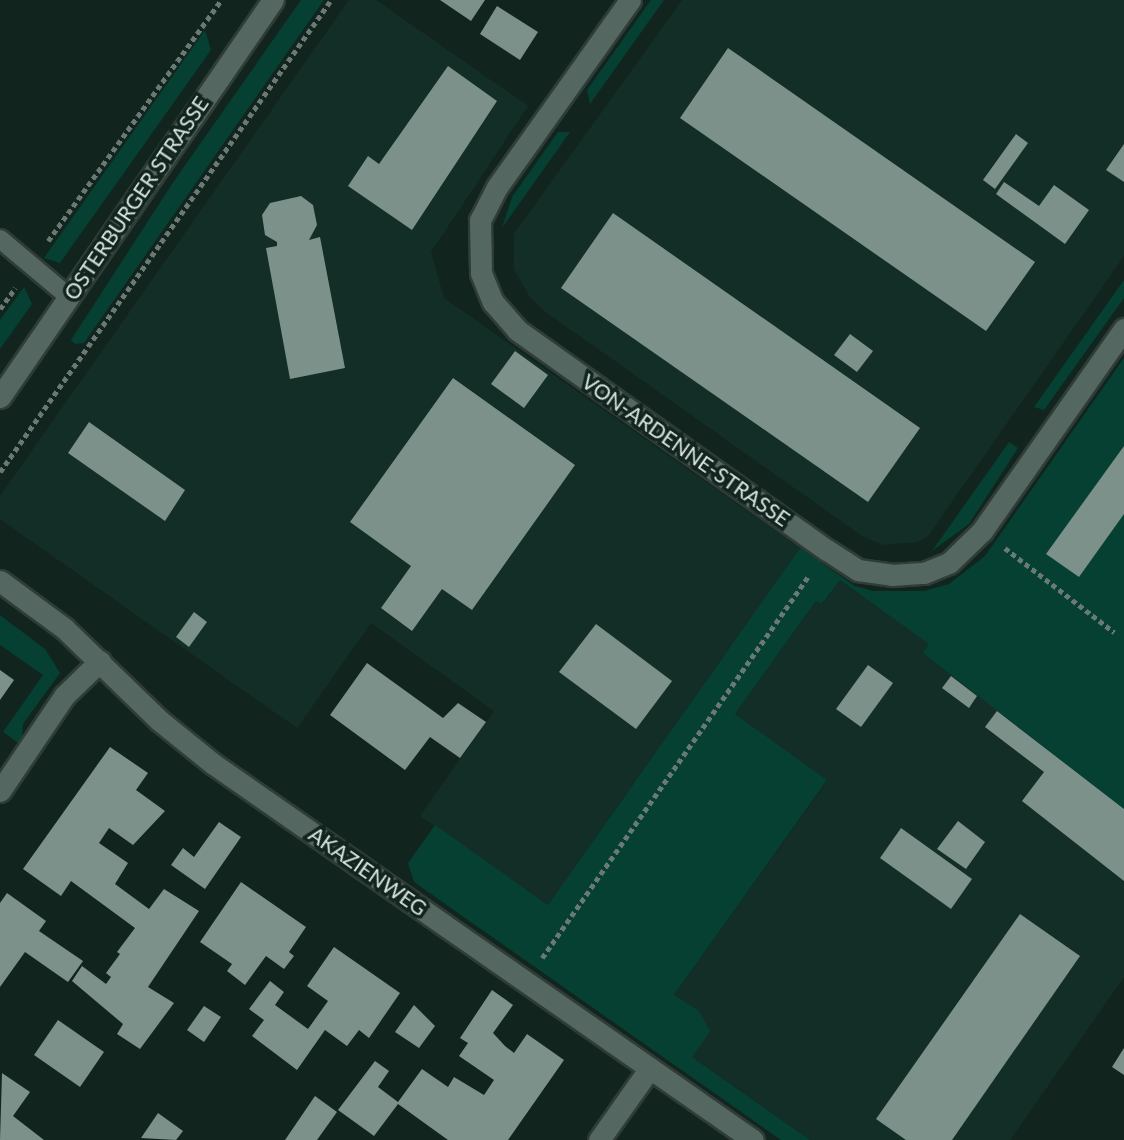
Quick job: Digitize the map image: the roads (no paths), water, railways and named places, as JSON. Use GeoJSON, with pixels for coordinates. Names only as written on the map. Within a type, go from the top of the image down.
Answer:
{"type":"FeatureCollection","features":[{"type":"Feature","properties":{"kind":"street","name":"OSTERBURGER STRASSE"},"geometry":{"type":"LineString","coordinates":[[0,397],[274,0]]}},
{"type":"Feature","properties":{"kind":"street","name":"VON-ARDENNE-STRASSE"},"geometry":{"type":"LineString","coordinates":[[630,0],[497,187],[480,220],[481,274],[493,302],[517,330],[827,550],[859,569],[892,575],[924,573],[949,563],[982,531],[1124,329]]}},
{"type":"Feature","properties":{"kind":"street","name":"AKAZIENWEG"},"geometry":{"type":"LineString","coordinates":[[0,581],[100,661],[160,721],[212,763],[753,1140]]}},
{"type":"Feature","properties":{"kind":"street"},"geometry":{"type":"LineString","coordinates":[[0,791],[64,696],[100,661]]}},
{"type":"Feature","properties":{"kind":"street"},"geometry":{"type":"LineString","coordinates":[[599,1140],[650,1068]]}},
{"type":"Feature","properties":{"kind":"lane"},"geometry":{"type":"LineString","coordinates":[[0,239],[29,267],[69,297]]}}]}
